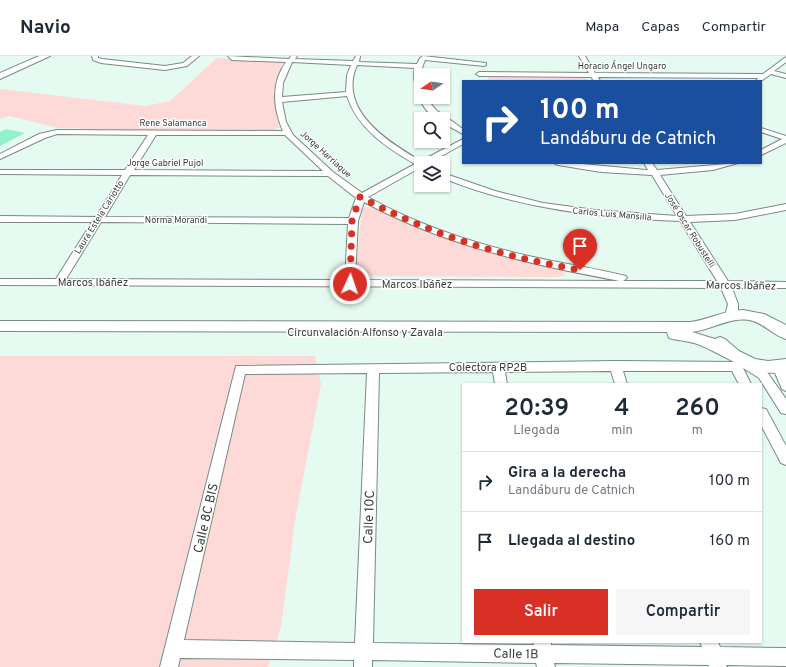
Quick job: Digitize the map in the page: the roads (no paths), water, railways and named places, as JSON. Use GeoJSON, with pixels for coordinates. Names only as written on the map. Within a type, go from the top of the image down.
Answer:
{"type":"FeatureCollection","features":[{"type":"Feature","properties":{"kind":"main road"},"geometry":{"type":"LineString","coordinates":[[0,73],[39,56]]}},
{"type":"Feature","properties":{"kind":"main road"},"geometry":{"type":"LineString","coordinates":[[0,76],[46,56]]}},
{"type":"Feature","properties":{"kind":"main road","name":"Circunvalación Alfonso y Zavala"},"geometry":{"type":"LineString","coordinates":[[0,326],[690,327],[704,326],[726,318],[752,316],[769,322]]}},
{"type":"Feature","properties":{"kind":"main road"},"geometry":{"type":"LineString","coordinates":[[726,318],[716,326],[716,334],[727,351]]}},
{"type":"Feature","properties":{"kind":"main road"},"geometry":{"type":"LineString","coordinates":[[769,322],[786,324]]}},
{"type":"Feature","properties":{"kind":"main road"},"geometry":{"type":"LineString","coordinates":[[769,322],[786,334]]}},
{"type":"Feature","properties":{"kind":"main road","name":"Circunvalación Alfonso y Zavala"},"geometry":{"type":"LineString","coordinates":[[0,333],[547,331],[680,334],[704,340],[727,351],[739,364],[766,368],[786,365]]}},
{"type":"Feature","properties":{"kind":"street"},"geometry":{"type":"LineString","coordinates":[[95,56],[95,59],[101,61],[164,68],[185,65],[196,56]]}},
{"type":"Feature","properties":{"kind":"street"},"geometry":{"type":"LineString","coordinates":[[358,56],[349,77],[350,94],[356,111],[367,128],[390,146],[414,160]]}},
{"type":"Feature","properties":{"kind":"street"},"geometry":{"type":"LineString","coordinates":[[582,56],[596,78]]}},
{"type":"Feature","properties":{"kind":"street"},"geometry":{"type":"LineString","coordinates":[[232,57],[293,58],[418,66],[424,57],[485,62],[479,74],[481,80]]}},
{"type":"Feature","properties":{"kind":"street","name":"Jorge Harriague"},"geometry":{"type":"LineString","coordinates":[[293,58],[278,83],[280,112],[288,133],[330,174],[360,197],[426,228],[472,244],[552,265],[652,283]]}},
{"type":"Feature","properties":{"kind":"street"},"geometry":{"type":"LineString","coordinates":[[759,80],[786,59]]}},
{"type":"Feature","properties":{"kind":"street","name":"Horacio Ángel Ungaro"},"geometry":{"type":"LineString","coordinates":[[479,74],[596,78],[768,74],[786,76]]}},
{"type":"Feature","properties":{"kind":"street"},"geometry":{"type":"LineString","coordinates":[[278,99],[350,94]]}},
{"type":"Feature","properties":{"kind":"street"},"geometry":{"type":"LineString","coordinates":[[450,124],[462,131]]}},
{"type":"Feature","properties":{"kind":"street"},"geometry":{"type":"LineString","coordinates":[[762,130],[786,139]]}},
{"type":"Feature","properties":{"kind":"street","name":"Rene Salamanca"},"geometry":{"type":"LineString","coordinates":[[0,157],[42,136],[57,132],[288,133]]}},
{"type":"Feature","properties":{"kind":"street","name":"Laura Estela Cariotto"},"geometry":{"type":"LineString","coordinates":[[59,282],[152,132]]}},
{"type":"Feature","properties":{"kind":"street"},"geometry":{"type":"LineString","coordinates":[[762,153],[786,139]]}},
{"type":"Feature","properties":{"kind":"street"},"geometry":{"type":"LineString","coordinates":[[436,156],[462,142]]}},
{"type":"Feature","properties":{"kind":"street"},"geometry":{"type":"LineString","coordinates":[[0,146],[15,150]]}},
{"type":"Feature","properties":{"kind":"street"},"geometry":{"type":"LineString","coordinates":[[564,164],[603,170],[654,173],[699,170],[729,164]]}},
{"type":"Feature","properties":{"kind":"street","name":"José Oscar Robustelli"},"geometry":{"type":"LineString","coordinates":[[649,164],[725,285],[731,298]]}},
{"type":"Feature","properties":{"kind":"street"},"geometry":{"type":"LineString","coordinates":[[350,284],[352,221],[360,197],[414,168]]}},
{"type":"Feature","properties":{"kind":"street","name":"Jorge Gabriel Pujol"},"geometry":{"type":"LineString","coordinates":[[0,172],[330,174]]}},
{"type":"Feature","properties":{"kind":"street","name":"Carlos Luis Mansilla"},"geometry":{"type":"LineString","coordinates":[[450,178],[493,194],[543,206],[621,216],[684,220],[744,216],[786,207]]}},
{"type":"Feature","properties":{"kind":"street","name":"Norma Morandi"},"geometry":{"type":"LineString","coordinates":[[0,219],[352,221]]}},
{"type":"Feature","properties":{"kind":"street","name":"Marcos Ibáñez"},"geometry":{"type":"LineString","coordinates":[[0,282],[784,284]]}},
{"type":"Feature","properties":{"kind":"street"},"geometry":{"type":"LineString","coordinates":[[731,298],[752,316]]}},
{"type":"Feature","properties":{"kind":"street"},"geometry":{"type":"LineString","coordinates":[[726,318],[734,311],[731,298]]}},
{"type":"Feature","properties":{"kind":"street"},"geometry":{"type":"LineString","coordinates":[[739,364],[745,383]]}},
{"type":"Feature","properties":{"kind":"street"},"geometry":{"type":"LineString","coordinates":[[739,364],[763,374],[786,410]]}},
{"type":"Feature","properties":{"kind":"street","name":"Colectora RP2B"},"geometry":{"type":"LineString","coordinates":[[240,369],[739,364]]}},
{"type":"Feature","properties":{"kind":"street"},"geometry":{"type":"LineString","coordinates":[[786,365],[781,373],[786,386]]}},
{"type":"Feature","properties":{"kind":"street"},"geometry":{"type":"LineString","coordinates":[[615,366],[621,383]]}},
{"type":"Feature","properties":{"kind":"street"},"geometry":{"type":"LineString","coordinates":[[498,367],[501,383]]}},
{"type":"Feature","properties":{"kind":"street","name":"Calle 10C"},"geometry":{"type":"LineString","coordinates":[[363,659],[373,368]]}},
{"type":"Feature","properties":{"kind":"street","name":"Calle 8C BIS"},"geometry":{"type":"LineString","coordinates":[[169,667],[240,369]]}},
{"type":"Feature","properties":{"kind":"street"},"geometry":{"type":"LineString","coordinates":[[762,415],[786,459]]}},
{"type":"Feature","properties":{"kind":"street","name":"Calle 1B"},"geometry":{"type":"LineString","coordinates":[[173,649],[363,659],[544,654],[786,657]]}}]}
